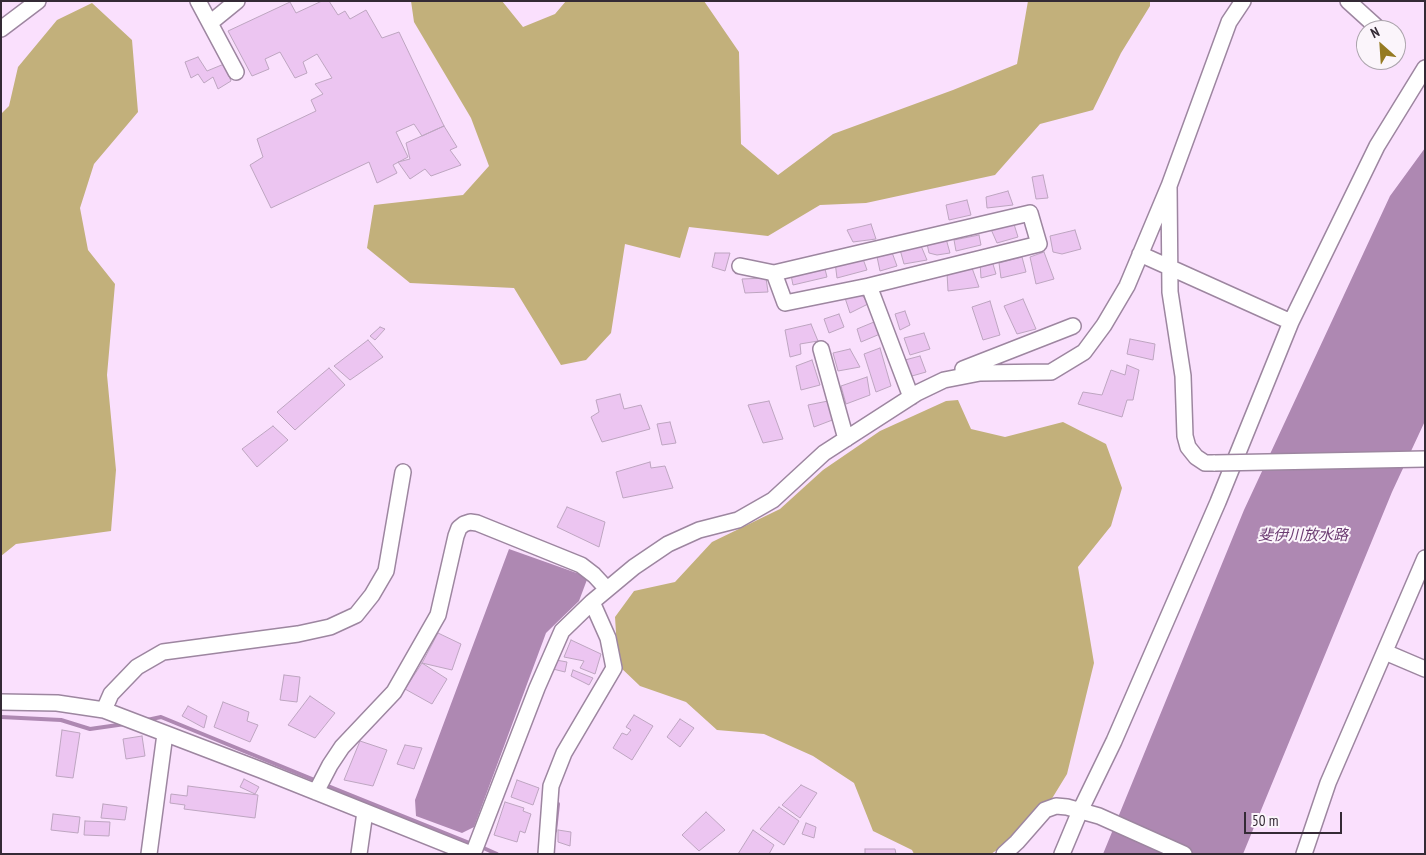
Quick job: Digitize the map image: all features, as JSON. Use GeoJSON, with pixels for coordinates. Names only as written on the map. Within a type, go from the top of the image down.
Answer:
{"type":"FeatureCollection","features":[{"type":"Feature","properties":{"kind":"street"},"geometry":{"type":"LineString","coordinates":[[1,28],[38,1]]}},
{"type":"Feature","properties":{"kind":"street"},"geometry":{"type":"LineString","coordinates":[[198,1],[236,72]]}},
{"type":"Feature","properties":{"kind":"street"},"geometry":{"type":"LineString","coordinates":[[210,24],[237,1]]}},
{"type":"Feature","properties":{"kind":"street"},"geometry":{"type":"LineString","coordinates":[[944,380],[980,373],[1051,372],[1084,352],[1104,325],[1127,286],[1169,186],[1229,22],[1243,1]]}},
{"type":"Feature","properties":{"kind":"street"},"geometry":{"type":"LineString","coordinates":[[1348,1],[1369,20]]}},
{"type":"Feature","properties":{"kind":"street"},"geometry":{"type":"LineString","coordinates":[[1062,854],[1080,811],[1114,741],[1214,511],[1291,322],[1377,146],[1425,68]]}},
{"type":"Feature","properties":{"kind":"street"},"geometry":{"type":"LineString","coordinates":[[1169,186],[1170,292],[1183,376],[1185,436],[1188,447],[1196,457],[1205,463],[1425,458]]}},
{"type":"Feature","properties":{"kind":"street"},"geometry":{"type":"LineString","coordinates":[[740,266],[774,273],[1030,213],[1039,244],[869,286],[786,303],[774,273]]}},
{"type":"Feature","properties":{"kind":"street"},"geometry":{"type":"LineString","coordinates":[[1140,254],[1291,322]]}},
{"type":"Feature","properties":{"kind":"street"},"geometry":{"type":"LineString","coordinates":[[869,286],[911,397]]}},
{"type":"Feature","properties":{"kind":"street"},"geometry":{"type":"LineString","coordinates":[[1,702],[57,703],[104,710],[472,854],[537,688],[562,631],[592,602],[634,567],[668,544],[699,530],[738,520],[773,500],[824,453],[911,397],[960,370],[1073,326]]}},
{"type":"Feature","properties":{"kind":"street"},"geometry":{"type":"LineString","coordinates":[[821,349],[846,439]]}},
{"type":"Feature","properties":{"kind":"street"},"geometry":{"type":"LineString","coordinates":[[104,710],[111,694],[137,667],[163,652],[298,634],[330,627],[356,616],[372,595],[386,571],[403,472]]}},
{"type":"Feature","properties":{"kind":"street"},"geometry":{"type":"LineString","coordinates":[[316,792],[342,747],[394,692],[438,615],[456,536],[459,528],[464,524],[470,522],[477,523],[581,565],[607,589]]}},
{"type":"Feature","properties":{"kind":"street"},"geometry":{"type":"LineString","coordinates":[[1304,854],[1328,783],[1425,558]]}},
{"type":"Feature","properties":{"kind":"street"},"geometry":{"type":"LineString","coordinates":[[546,854],[550,786],[564,753],[614,668],[608,638],[592,602]]}},
{"type":"Feature","properties":{"kind":"street"},"geometry":{"type":"LineString","coordinates":[[1385,652],[1425,669]]}},
{"type":"Feature","properties":{"kind":"street"},"geometry":{"type":"LineString","coordinates":[[149,854],[165,734]]}},
{"type":"Feature","properties":{"kind":"street"},"geometry":{"type":"LineString","coordinates":[[1004,854],[1045,810],[1056,806],[1067,807],[1098,816],[1184,854]]}},
{"type":"Feature","properties":{"kind":"street"},"geometry":{"type":"LineString","coordinates":[[359,854],[365,812]]}},
{"type":"Feature","properties":{"kind":"shaded area"},"geometry":{"type":"Polygon","coordinates":[[[411,1],[502,1],[523,27],[555,14],[566,1],[704,1],[739,52],[741,144],[778,175],[833,134],[953,90],[1017,64],[1028,1],[1150,1],[1150,6],[1121,53],[1093,110],[1040,124],[995,175],[866,203],[820,205],[768,236],[689,227],[680,258],[625,244],[611,333],[586,360],[561,365],[514,288],[410,283],[367,248],[374,205],[463,195],[489,166],[471,118],[414,22],[411,1]]]}},
{"type":"Feature","properties":{"kind":"shaded area"},"geometry":{"type":"Polygon","coordinates":[[[92,3],[132,40],[138,112],[94,164],[80,208],[88,250],[115,284],[107,375],[116,470],[111,531],[16,544],[1,556],[1,114],[9,106],[18,67],[57,20],[92,3]]]}},
{"type":"Feature","properties":{"kind":"shaded area"},"geometry":{"type":"Polygon","coordinates":[[[958,400],[971,429],[1005,437],[1063,422],[1106,444],[1122,488],[1111,526],[1078,567],[1094,663],[1067,774],[1037,823],[991,854],[914,854],[912,850],[873,831],[854,783],[813,756],[764,734],[717,730],[686,702],[640,686],[618,665],[615,617],[634,591],[675,582],[712,542],[780,509],[823,470],[880,431],[946,401],[958,400]]]}},
{"type":"Feature","properties":{"kind":"water","name":"斐伊川放水路"},"geometry":{"type":"Polygon","coordinates":[[[1425,148],[1425,421],[1392,492],[1243,854],[1103,854],[1244,510],[1390,196],[1425,148]]]}},
{"type":"Feature","properties":{"kind":"water"},"geometry":{"type":"Polygon","coordinates":[[[509,549],[588,577],[579,601],[546,633],[474,827],[462,833],[416,816],[415,800],[509,549]]]}},
{"type":"Feature","properties":{"kind":"building"},"geometry":{"type":"Polygon","coordinates":[[[322,1],[329,1],[338,15],[345,11],[350,19],[366,10],[382,38],[399,32],[444,126],[422,136],[414,124],[396,132],[408,157],[393,165],[397,173],[377,183],[369,162],[271,208],[250,165],[263,157],[257,139],[316,111],[311,100],[323,94],[315,84],[332,78],[317,54],[303,62],[307,73],[295,78],[280,52],[265,59],[269,69],[252,76],[228,31],[290,2],[296,13],[322,1]]]}},
{"type":"Feature","properties":{"kind":"building"},"geometry":{"type":"Polygon","coordinates":[[[198,57],[207,71],[224,64],[231,81],[218,89],[213,77],[204,83],[198,74],[191,78],[185,62],[198,57]]]}},
{"type":"Feature","properties":{"kind":"building"},"geometry":{"type":"Polygon","coordinates":[[[444,126],[457,147],[450,150],[461,165],[431,176],[425,169],[410,179],[398,162],[410,159],[406,143],[444,126]]]}},
{"type":"Feature","properties":{"kind":"building"},"geometry":{"type":"Polygon","coordinates":[[[1043,175],[1048,198],[1036,199],[1032,177],[1043,175]]]}},
{"type":"Feature","properties":{"kind":"building"},"geometry":{"type":"Polygon","coordinates":[[[1008,191],[1013,205],[987,208],[986,197],[1008,191]]]}},
{"type":"Feature","properties":{"kind":"building"},"geometry":{"type":"Polygon","coordinates":[[[967,200],[971,215],[949,220],[946,205],[967,200]]]}},
{"type":"Feature","properties":{"kind":"building"},"geometry":{"type":"Polygon","coordinates":[[[1013,221],[1018,237],[997,243],[990,227],[1013,221]]]}},
{"type":"Feature","properties":{"kind":"building"},"geometry":{"type":"Polygon","coordinates":[[[871,224],[876,239],[853,242],[847,230],[871,224]]]}},
{"type":"Feature","properties":{"kind":"building"},"geometry":{"type":"Polygon","coordinates":[[[1075,230],[1081,249],[1062,254],[1053,252],[1050,236],[1075,230]]]}},
{"type":"Feature","properties":{"kind":"building"},"geometry":{"type":"Polygon","coordinates":[[[945,235],[950,253],[937,255],[929,253],[926,239],[945,235]]]}},
{"type":"Feature","properties":{"kind":"building"},"geometry":{"type":"Polygon","coordinates":[[[979,235],[981,245],[956,251],[954,240],[979,235]]]}},
{"type":"Feature","properties":{"kind":"building"},"geometry":{"type":"Polygon","coordinates":[[[919,241],[927,260],[904,264],[899,246],[919,241]]]}},
{"type":"Feature","properties":{"kind":"building"},"geometry":{"type":"Polygon","coordinates":[[[890,247],[897,266],[880,271],[876,252],[890,247]]]}},
{"type":"Feature","properties":{"kind":"building"},"geometry":{"type":"Polygon","coordinates":[[[1044,252],[1054,279],[1036,284],[1030,257],[1044,252]]]}},
{"type":"Feature","properties":{"kind":"building"},"geometry":{"type":"Polygon","coordinates":[[[715,253],[730,253],[725,271],[712,267],[715,253]]]}},
{"type":"Feature","properties":{"kind":"building"},"geometry":{"type":"Polygon","coordinates":[[[862,256],[867,270],[837,278],[835,262],[862,256]]]}},
{"type":"Feature","properties":{"kind":"building"},"geometry":{"type":"Polygon","coordinates":[[[1022,257],[1026,272],[1001,278],[999,263],[1022,257]]]}},
{"type":"Feature","properties":{"kind":"building"},"geometry":{"type":"Polygon","coordinates":[[[992,261],[996,274],[981,278],[980,263],[992,261]]]}},
{"type":"Feature","properties":{"kind":"building"},"geometry":{"type":"Polygon","coordinates":[[[824,265],[827,277],[793,285],[790,270],[824,265]]]}},
{"type":"Feature","properties":{"kind":"building"},"geometry":{"type":"Polygon","coordinates":[[[972,268],[979,287],[948,291],[947,273],[972,268]]]}},
{"type":"Feature","properties":{"kind":"building"},"geometry":{"type":"Polygon","coordinates":[[[766,278],[768,292],[745,293],[742,279],[766,278]]]}},
{"type":"Feature","properties":{"kind":"building"},"geometry":{"type":"Polygon","coordinates":[[[859,290],[868,304],[850,313],[844,295],[859,290]]]}},
{"type":"Feature","properties":{"kind":"building"},"geometry":{"type":"Polygon","coordinates":[[[1023,299],[1036,329],[1017,334],[1004,306],[1023,299]]]}},
{"type":"Feature","properties":{"kind":"building"},"geometry":{"type":"Polygon","coordinates":[[[990,301],[1000,335],[983,340],[972,307],[990,301]]]}},
{"type":"Feature","properties":{"kind":"building"},"geometry":{"type":"Polygon","coordinates":[[[905,311],[910,325],[900,330],[895,314],[905,311]]]}},
{"type":"Feature","properties":{"kind":"building"},"geometry":{"type":"Polygon","coordinates":[[[839,314],[844,327],[829,333],[824,319],[839,314]]]}},
{"type":"Feature","properties":{"kind":"building"},"geometry":{"type":"Polygon","coordinates":[[[874,322],[880,334],[861,342],[857,329],[874,322]]]}},
{"type":"Feature","properties":{"kind":"building"},"geometry":{"type":"Polygon","coordinates":[[[811,324],[818,341],[800,344],[801,354],[790,357],[785,330],[811,324]]]}},
{"type":"Feature","properties":{"kind":"building"},"geometry":{"type":"Polygon","coordinates":[[[380,327],[385,329],[375,340],[370,336],[380,327]]]}},
{"type":"Feature","properties":{"kind":"building"},"geometry":{"type":"Polygon","coordinates":[[[924,333],[930,349],[910,355],[904,338],[924,333]]]}},
{"type":"Feature","properties":{"kind":"building"},"geometry":{"type":"Polygon","coordinates":[[[1130,339],[1155,344],[1153,360],[1127,354],[1130,339]]]}},
{"type":"Feature","properties":{"kind":"building"},"geometry":{"type":"Polygon","coordinates":[[[368,340],[383,357],[350,380],[334,366],[368,340]]]}},
{"type":"Feature","properties":{"kind":"building"},"geometry":{"type":"Polygon","coordinates":[[[880,348],[891,386],[876,392],[864,354],[880,348]]]}},
{"type":"Feature","properties":{"kind":"building"},"geometry":{"type":"Polygon","coordinates":[[[850,349],[860,367],[838,371],[833,353],[850,349]]]}},
{"type":"Feature","properties":{"kind":"building"},"geometry":{"type":"Polygon","coordinates":[[[920,356],[926,372],[912,376],[905,360],[920,356]]]}},
{"type":"Feature","properties":{"kind":"building"},"geometry":{"type":"Polygon","coordinates":[[[812,360],[820,385],[801,390],[796,366],[812,360]]]}},
{"type":"Feature","properties":{"kind":"building"},"geometry":{"type":"Polygon","coordinates":[[[1127,365],[1139,370],[1133,400],[1127,400],[1122,417],[1078,404],[1083,392],[1102,395],[1111,370],[1125,375],[1127,365]]]}},
{"type":"Feature","properties":{"kind":"building"},"geometry":{"type":"Polygon","coordinates":[[[329,368],[345,385],[295,430],[277,412],[329,368]]]}},
{"type":"Feature","properties":{"kind":"building"},"geometry":{"type":"Polygon","coordinates":[[[867,377],[870,395],[846,404],[841,386],[867,377]]]}},
{"type":"Feature","properties":{"kind":"building"},"geometry":{"type":"Polygon","coordinates":[[[620,394],[624,409],[641,405],[650,429],[602,442],[591,417],[599,412],[596,400],[620,394]]]}},
{"type":"Feature","properties":{"kind":"building"},"geometry":{"type":"Polygon","coordinates":[[[769,401],[783,439],[763,443],[748,405],[769,401]]]}},
{"type":"Feature","properties":{"kind":"building"},"geometry":{"type":"Polygon","coordinates":[[[828,401],[835,419],[814,427],[808,405],[828,401]]]}},
{"type":"Feature","properties":{"kind":"building"},"geometry":{"type":"Polygon","coordinates":[[[670,422],[676,443],[662,445],[657,424],[670,422]]]}},
{"type":"Feature","properties":{"kind":"building"},"geometry":{"type":"Polygon","coordinates":[[[273,426],[288,440],[257,467],[242,449],[273,426]]]}},
{"type":"Feature","properties":{"kind":"building"},"geometry":{"type":"Polygon","coordinates":[[[650,462],[651,468],[665,466],[673,488],[623,498],[616,472],[650,462]]]}},
{"type":"Feature","properties":{"kind":"building"},"geometry":{"type":"Polygon","coordinates":[[[567,507],[605,522],[599,547],[557,527],[567,507]]]}},
{"type":"Feature","properties":{"kind":"building"},"geometry":{"type":"Polygon","coordinates":[[[438,633],[461,644],[452,670],[422,663],[438,633]]]}},
{"type":"Feature","properties":{"kind":"building"},"geometry":{"type":"Polygon","coordinates":[[[571,640],[601,654],[595,674],[580,668],[584,661],[564,657],[571,640]]]}},
{"type":"Feature","properties":{"kind":"building"},"geometry":{"type":"Polygon","coordinates":[[[556,660],[567,662],[565,672],[553,669],[556,660]]]}},
{"type":"Feature","properties":{"kind":"building"},"geometry":{"type":"Polygon","coordinates":[[[422,663],[447,679],[432,704],[405,689],[422,663]]]}},
{"type":"Feature","properties":{"kind":"building"},"geometry":{"type":"Polygon","coordinates":[[[573,670],[593,678],[589,685],[571,676],[573,670]]]}},
{"type":"Feature","properties":{"kind":"building"},"geometry":{"type":"Polygon","coordinates":[[[284,675],[300,677],[297,702],[280,700],[284,675]]]}},
{"type":"Feature","properties":{"kind":"building"},"geometry":{"type":"Polygon","coordinates":[[[310,696],[335,713],[315,738],[288,725],[310,696]]]}},
{"type":"Feature","properties":{"kind":"building"},"geometry":{"type":"Polygon","coordinates":[[[223,702],[249,712],[247,721],[258,725],[250,742],[214,727],[223,702]]]}},
{"type":"Feature","properties":{"kind":"building"},"geometry":{"type":"Polygon","coordinates":[[[188,706],[207,716],[204,728],[182,716],[188,706]]]}},
{"type":"Feature","properties":{"kind":"building"},"geometry":{"type":"Polygon","coordinates":[[[634,715],[653,726],[632,760],[613,748],[622,733],[627,735],[631,730],[626,727],[634,715]]]}},
{"type":"Feature","properties":{"kind":"building"},"geometry":{"type":"Polygon","coordinates":[[[680,719],[694,728],[680,747],[667,737],[680,719]]]}},
{"type":"Feature","properties":{"kind":"building"},"geometry":{"type":"Polygon","coordinates":[[[62,730],[80,733],[73,778],[56,776],[62,730]]]}},
{"type":"Feature","properties":{"kind":"building"},"geometry":{"type":"Polygon","coordinates":[[[142,736],[145,756],[126,759],[123,739],[142,736]]]}},
{"type":"Feature","properties":{"kind":"building"},"geometry":{"type":"Polygon","coordinates":[[[360,741],[387,750],[373,786],[344,780],[360,741]]]}},
{"type":"Feature","properties":{"kind":"building"},"geometry":{"type":"Polygon","coordinates":[[[405,745],[422,748],[414,769],[397,764],[405,745]]]}},
{"type":"Feature","properties":{"kind":"building"},"geometry":{"type":"Polygon","coordinates":[[[244,779],[259,787],[255,794],[240,787],[244,779]]]}},
{"type":"Feature","properties":{"kind":"building"},"geometry":{"type":"Polygon","coordinates":[[[517,780],[539,788],[533,805],[511,797],[517,780]]]}},
{"type":"Feature","properties":{"kind":"building"},"geometry":{"type":"Polygon","coordinates":[[[801,785],[817,793],[800,818],[782,805],[801,785]]]}},
{"type":"Feature","properties":{"kind":"building"},"geometry":{"type":"Polygon","coordinates":[[[188,786],[258,795],[255,818],[184,809],[185,805],[170,803],[171,794],[187,796],[188,786]]]}},
{"type":"Feature","properties":{"kind":"building"},"geometry":{"type":"Polygon","coordinates":[[[505,802],[524,808],[523,811],[531,814],[525,833],[520,831],[517,842],[494,835],[505,802]]]}},
{"type":"Feature","properties":{"kind":"building"},"geometry":{"type":"Polygon","coordinates":[[[103,804],[127,807],[125,820],[101,818],[103,804]]]}},
{"type":"Feature","properties":{"kind":"building"},"geometry":{"type":"Polygon","coordinates":[[[779,807],[799,821],[784,845],[760,829],[779,807]]]}},
{"type":"Feature","properties":{"kind":"building"},"geometry":{"type":"Polygon","coordinates":[[[706,812],[725,830],[699,851],[682,835],[706,812]]]}},
{"type":"Feature","properties":{"kind":"building"},"geometry":{"type":"Polygon","coordinates":[[[53,814],[80,817],[78,833],[51,830],[53,814]]]}},
{"type":"Feature","properties":{"kind":"building"},"geometry":{"type":"Polygon","coordinates":[[[85,821],[110,822],[109,836],[84,835],[85,821]]]}},
{"type":"Feature","properties":{"kind":"building"},"geometry":{"type":"Polygon","coordinates":[[[806,823],[816,827],[814,838],[802,834],[806,823]]]}},
{"type":"Feature","properties":{"kind":"building"},"geometry":{"type":"Polygon","coordinates":[[[558,830],[571,832],[570,846],[558,842],[558,830]]]}},
{"type":"Feature","properties":{"kind":"building"},"geometry":{"type":"Polygon","coordinates":[[[753,830],[774,845],[769,854],[738,854],[753,830]]]}},
{"type":"Feature","properties":{"kind":"building"},"geometry":{"type":"Polygon","coordinates":[[[865,849],[895,849],[896,854],[865,854],[865,849]]]}},
{"type":"Feature","properties":{"kind":"waterway"},"geometry":{"type":"LineString","coordinates":[[1,717],[61,720],[90,729],[125,724]]}},
{"type":"Feature","properties":{"kind":"waterway"},"geometry":{"type":"LineString","coordinates":[[147,720],[161,717],[317,781]]}},
{"type":"Feature","properties":{"kind":"waterway"},"geometry":{"type":"LineString","coordinates":[[323,784],[472,844]]}},
{"type":"Feature","properties":{"kind":"waterway"},"geometry":{"type":"LineString","coordinates":[[555,831],[558,804]]}},
{"type":"Feature","properties":{"kind":"waterway"},"geometry":{"type":"LineString","coordinates":[[479,846],[497,854]]}}]}
